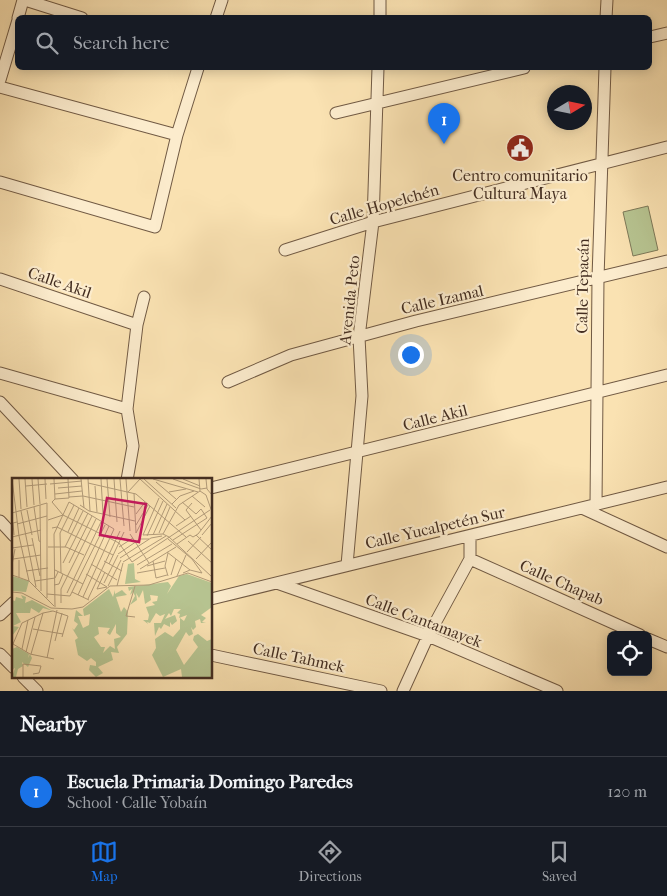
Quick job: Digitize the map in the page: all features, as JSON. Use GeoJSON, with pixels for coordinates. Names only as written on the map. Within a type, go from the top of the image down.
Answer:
{"type":"FeatureCollection","features":[{"type":"Feature","properties":{"kind":"street"},"geometry":{"type":"LineString","coordinates":[[19,15],[24,0],[72,15]]}},
{"type":"Feature","properties":{"kind":"street"},"geometry":{"type":"LineString","coordinates":[[217,15],[222,0]]}},
{"type":"Feature","properties":{"kind":"street"},"geometry":{"type":"LineString","coordinates":[[380,0],[380,15]]}},
{"type":"Feature","properties":{"kind":"street"},"geometry":{"type":"LineString","coordinates":[[606,15],[607,0]]}},
{"type":"Feature","properties":{"kind":"street"},"geometry":{"type":"LineString","coordinates":[[0,80],[15,29]]}},
{"type":"Feature","properties":{"kind":"street"},"geometry":{"type":"LineString","coordinates":[[652,37],[667,33]]}},
{"type":"Feature","properties":{"kind":"street"},"geometry":{"type":"LineString","coordinates":[[0,182],[155,227],[177,135],[197,70]]}},
{"type":"Feature","properties":{"kind":"street","name":"Avenida Peto"},"geometry":{"type":"LineString","coordinates":[[348,565],[359,453],[362,396],[358,337],[373,222],[378,70]]}},
{"type":"Feature","properties":{"kind":"street"},"geometry":{"type":"LineString","coordinates":[[336,113],[515,70]]}},
{"type":"Feature","properties":{"kind":"street","name":"Calle Tepacán"},"geometry":{"type":"LineString","coordinates":[[596,505],[598,278],[605,70]]}},
{"type":"Feature","properties":{"kind":"street"},"geometry":{"type":"LineString","coordinates":[[0,87],[177,135]]}},
{"type":"Feature","properties":{"kind":"street","name":"Calle Hopelchén"},"geometry":{"type":"LineString","coordinates":[[286,250],[373,222],[667,147]]}},
{"type":"Feature","properties":{"kind":"street","name":"Calle Izamal"},"geometry":{"type":"LineString","coordinates":[[228,382],[291,355],[667,261]]}},
{"type":"Feature","properties":{"kind":"street","name":"Calle Akil"},"geometry":{"type":"LineString","coordinates":[[0,278],[137,325]]}},
{"type":"Feature","properties":{"kind":"street"},"geometry":{"type":"LineString","coordinates":[[128,478],[133,446],[127,409],[137,325],[144,298]]}},
{"type":"Feature","properties":{"kind":"street"},"geometry":{"type":"LineString","coordinates":[[0,373],[127,409]]}},
{"type":"Feature","properties":{"kind":"street","name":"Calle Akil"},"geometry":{"type":"LineString","coordinates":[[212,488],[359,453],[667,375]]}},
{"type":"Feature","properties":{"kind":"street"},"geometry":{"type":"LineString","coordinates":[[0,402],[71,478]]}},
{"type":"Feature","properties":{"kind":"street","name":"Calle Yucalpetén Sur"},"geometry":{"type":"LineString","coordinates":[[212,599],[667,487]]}},
{"type":"Feature","properties":{"kind":"street"},"geometry":{"type":"LineString","coordinates":[[582,508],[667,547]]}},
{"type":"Feature","properties":{"kind":"street"},"geometry":{"type":"LineString","coordinates":[[0,521],[12,534]]}},
{"type":"Feature","properties":{"kind":"street"},"geometry":{"type":"LineString","coordinates":[[403,691],[428,636],[470,559],[470,536]]}},
{"type":"Feature","properties":{"kind":"street","name":"Calle Chapab"},"geometry":{"type":"LineString","coordinates":[[470,559],[631,631]]}},
{"type":"Feature","properties":{"kind":"street","name":"Calle Cantamayek"},"geometry":{"type":"LineString","coordinates":[[277,583],[428,636],[557,691]]}},
{"type":"Feature","properties":{"kind":"street"},"geometry":{"type":"LineString","coordinates":[[0,615],[12,604]]}},
{"type":"Feature","properties":{"kind":"street"},"geometry":{"type":"LineString","coordinates":[[652,641],[667,647]]}},
{"type":"Feature","properties":{"kind":"street"},"geometry":{"type":"LineString","coordinates":[[0,654],[12,666]]}},
{"type":"Feature","properties":{"kind":"street","name":"Calle Tahmek"},"geometry":{"type":"LineString","coordinates":[[212,655],[381,691]]}},
{"type":"Feature","properties":{"kind":"street"},"geometry":{"type":"LineString","coordinates":[[24,678],[37,691]]}},
{"type":"Feature","properties":{"kind":"green space"},"geometry":{"type":"Polygon","coordinates":[[[648,206],[658,250],[633,256],[623,212],[648,206]]]}},
{"type":"Feature","properties":{"kind":"place","name":"Escuela Primaria Domingo Paredes"},"geometry":{"type":"Point","coordinates":[444,144]}},
{"type":"Feature","properties":{"kind":"place","name":"Centro comunitario Cultura Maya"},"geometry":{"type":"Point","coordinates":[520,148]}}]}
